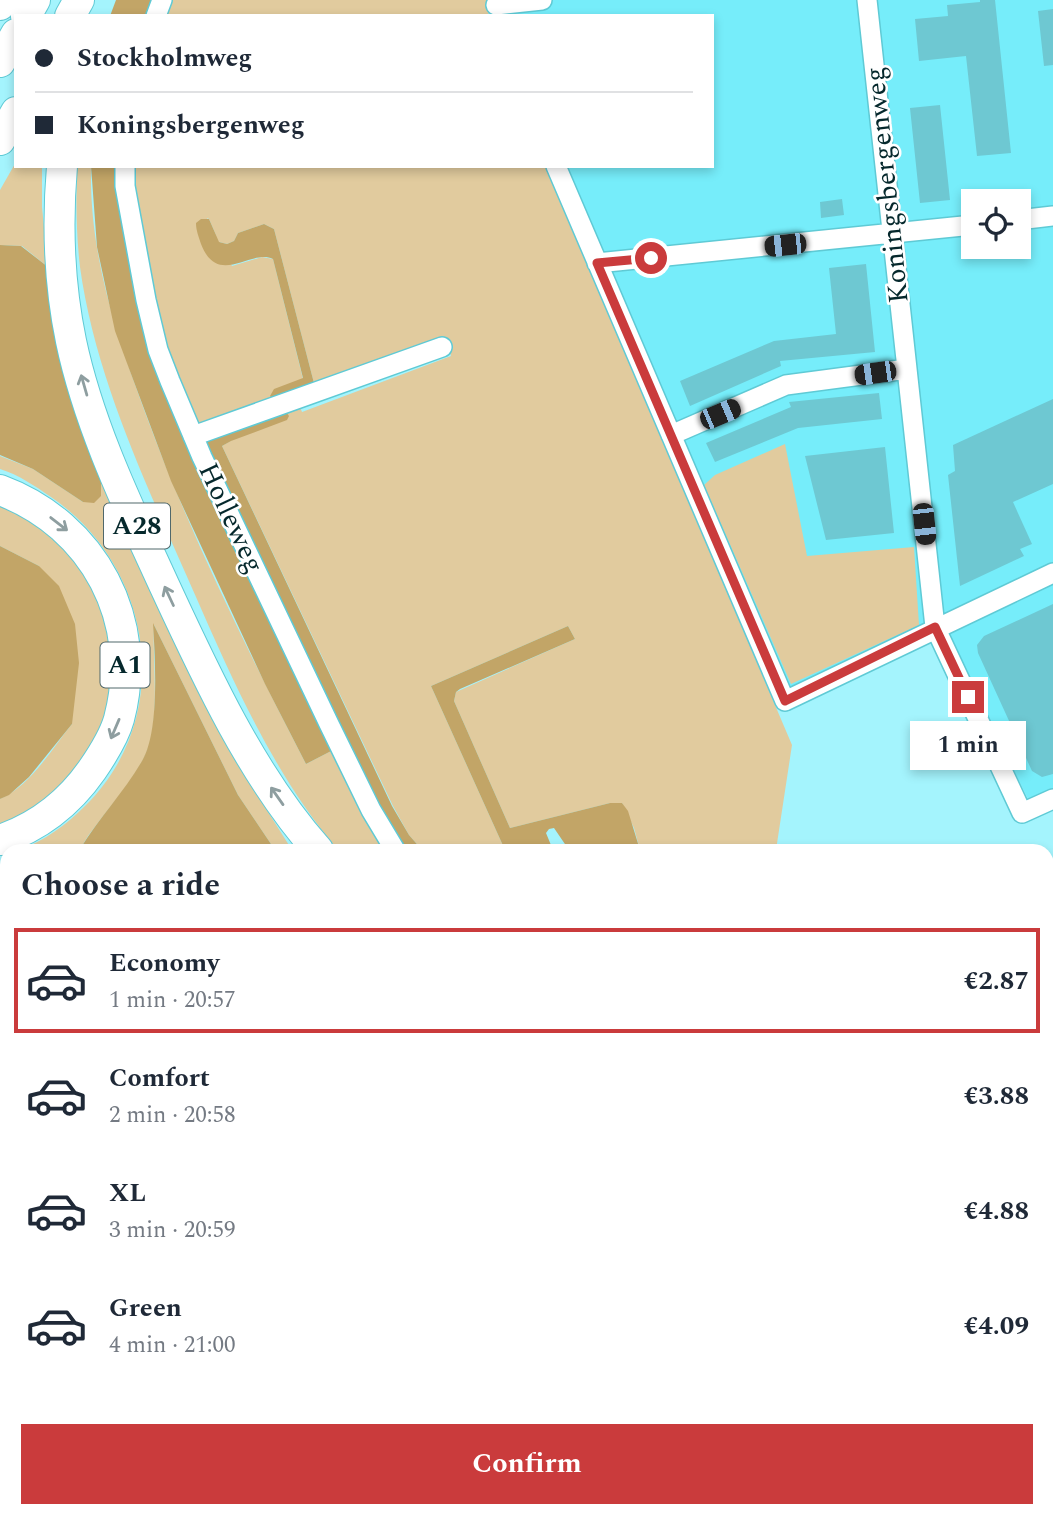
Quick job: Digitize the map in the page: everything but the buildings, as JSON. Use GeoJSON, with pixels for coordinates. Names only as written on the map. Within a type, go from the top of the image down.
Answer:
{"type":"FeatureCollection","features":[{"type":"Feature","properties":{"kind":"highway"},"geometry":{"type":"LineString","coordinates":[[0,5],[3,0]]}},
{"type":"Feature","properties":{"kind":"highway"},"geometry":{"type":"LineString","coordinates":[[0,62],[14,38]]}},
{"type":"Feature","properties":{"kind":"highway"},"geometry":{"type":"LineString","coordinates":[[0,140],[14,116]]}},
{"type":"Feature","properties":{"kind":"highway","name":"A28"},"geometry":{"type":"LineString","coordinates":[[62,168],[59,242],[71,341],[113,470],[196,655],[273,790],[314,844]]}},
{"type":"Feature","properties":{"kind":"highway","name":"A1"},"geometry":{"type":"LineString","coordinates":[[0,490],[60,524],[78,541],[103,574],[111,592],[123,630],[125,655],[124,694],[119,720],[107,747],[66,803],[34,825],[0,840]]}},
{"type":"Feature","properties":{"kind":"street"},"geometry":{"type":"LineString","coordinates":[[497,7],[542,0]]}},
{"type":"Feature","properties":{"kind":"street","name":"Koningsbergenweg"},"geometry":{"type":"LineString","coordinates":[[867,0],[935,627],[1022,813],[1053,799]]}},
{"type":"Feature","properties":{"kind":"street","name":"Holleweg"},"geometry":{"type":"LineString","coordinates":[[125,168],[125,186],[158,350],[193,436],[365,798],[392,844]]}},
{"type":"Feature","properties":{"kind":"street"},"geometry":{"type":"LineString","coordinates":[[557,168],[785,701],[935,627],[1053,573]]}},
{"type":"Feature","properties":{"kind":"street"},"geometry":{"type":"LineString","coordinates":[[1031,219],[1053,216]]}},
{"type":"Feature","properties":{"kind":"street"},"geometry":{"type":"LineString","coordinates":[[597,263],[961,226]]}},
{"type":"Feature","properties":{"kind":"street"},"geometry":{"type":"LineString","coordinates":[[193,436],[442,347]]}},
{"type":"Feature","properties":{"kind":"street"},"geometry":{"type":"LineString","coordinates":[[671,435],[786,385],[907,369]]}},
{"type":"Feature","properties":{"kind":"shaded area"},"geometry":{"type":"Polygon","coordinates":[[[116,0],[157,0],[152,14],[111,14],[116,0]]]}},
{"type":"Feature","properties":{"kind":"shaded area"},"geometry":{"type":"Polygon","coordinates":[[[167,0],[486,0],[489,14],[163,14],[167,0]]]}},
{"type":"Feature","properties":{"kind":"shaded area"},"geometry":{"type":"Polygon","coordinates":[[[459,0],[1053,0],[1053,798],[1031,805],[946,634],[760,716],[515,168],[714,168],[714,14],[462,14],[459,0]]]}},
{"type":"Feature","properties":{"kind":"shaded area"},"geometry":{"type":"Polygon","coordinates":[[[14,166],[14,168],[42,168],[42,207],[48,267],[22,246],[0,245],[0,190],[14,166]]]}},
{"type":"Feature","properties":{"kind":"shaded area"},"geometry":{"type":"Polygon","coordinates":[[[77,168],[91,168],[95,231],[106,293],[146,415],[200,548],[306,764],[335,749],[386,844],[333,844],[315,822],[276,761],[226,664],[143,477],[98,352],[80,267],[77,168]]]}},
{"type":"Feature","properties":{"kind":"shaded area"},"geometry":{"type":"Polygon","coordinates":[[[91,168],[120,168],[141,302],[335,749],[306,764],[265,684],[171,481],[115,331],[97,247],[91,168]]]}},
{"type":"Feature","properties":{"kind":"shaded area"},"geometry":{"type":"Polygon","coordinates":[[[130,168],[547,168],[792,745],[777,844],[638,844],[622,803],[610,803],[510,828],[454,701],[456,692],[575,639],[568,626],[431,686],[502,844],[417,844],[393,806],[222,446],[284,409],[299,404],[302,412],[451,356],[445,339],[315,387],[274,229],[264,224],[238,233],[234,241],[227,244],[220,242],[232,266],[262,257],[273,259],[303,379],[293,383],[275,402],[196,430],[163,349],[130,168]]]}},
{"type":"Feature","properties":{"kind":"shaded area"},"geometry":{"type":"Polygon","coordinates":[[[201,219],[209,219],[219,242],[227,244],[234,241],[238,233],[264,224],[274,229],[315,387],[275,402],[270,396],[274,389],[303,378],[273,259],[255,258],[225,265],[216,263],[208,257],[201,244],[196,223],[201,219]]]}},
{"type":"Feature","properties":{"kind":"shaded area"},"geometry":{"type":"Polygon","coordinates":[[[0,245],[21,246],[48,267],[101,462],[101,496],[94,503],[83,502],[33,469],[0,455],[0,245]]]}},
{"type":"Feature","properties":{"kind":"shaded area"},"geometry":{"type":"Polygon","coordinates":[[[284,409],[289,416],[287,420],[222,446],[392,806],[417,844],[398,844],[200,439],[284,409]]]}},
{"type":"Feature","properties":{"kind":"shaded area"},"geometry":{"type":"Polygon","coordinates":[[[785,444],[807,556],[914,547],[919,625],[791,684],[704,485],[715,475],[785,444]]]}},
{"type":"Feature","properties":{"kind":"shaded area"},"geometry":{"type":"Polygon","coordinates":[[[0,456],[33,469],[83,502],[101,462],[213,711],[258,796],[288,844],[271,844],[238,795],[154,625],[154,712],[149,746],[143,760],[83,844],[32,844],[70,820],[114,770],[133,730],[141,688],[141,644],[131,602],[113,562],[86,527],[51,497],[0,469],[0,456]]]}},
{"type":"Feature","properties":{"kind":"shaded area"},"geometry":{"type":"Polygon","coordinates":[[[0,497],[63,535],[110,612],[112,719],[64,793],[0,832],[0,799],[31,776],[72,724],[39,566],[0,546],[0,497]]]}},
{"type":"Feature","properties":{"kind":"shaded area"},"geometry":{"type":"Polygon","coordinates":[[[0,546],[39,566],[59,586],[75,624],[79,663],[72,724],[29,777],[9,795],[0,799],[0,546]]]}},
{"type":"Feature","properties":{"kind":"shaded area"},"geometry":{"type":"Polygon","coordinates":[[[153,623],[238,795],[271,844],[83,844],[135,772],[148,748],[154,713],[153,623]]]}},
{"type":"Feature","properties":{"kind":"shaded area"},"geometry":{"type":"Polygon","coordinates":[[[568,626],[575,639],[460,689],[456,692],[454,701],[510,828],[610,803],[622,803],[628,811],[638,844],[565,844],[554,828],[546,833],[551,844],[502,844],[431,686],[568,626]]]}},
{"type":"Feature","properties":{"kind":"route"},"geometry":{"type":"LineString","coordinates":[[651,258],[597,263],[785,701],[935,627],[968,697]]}}]}
